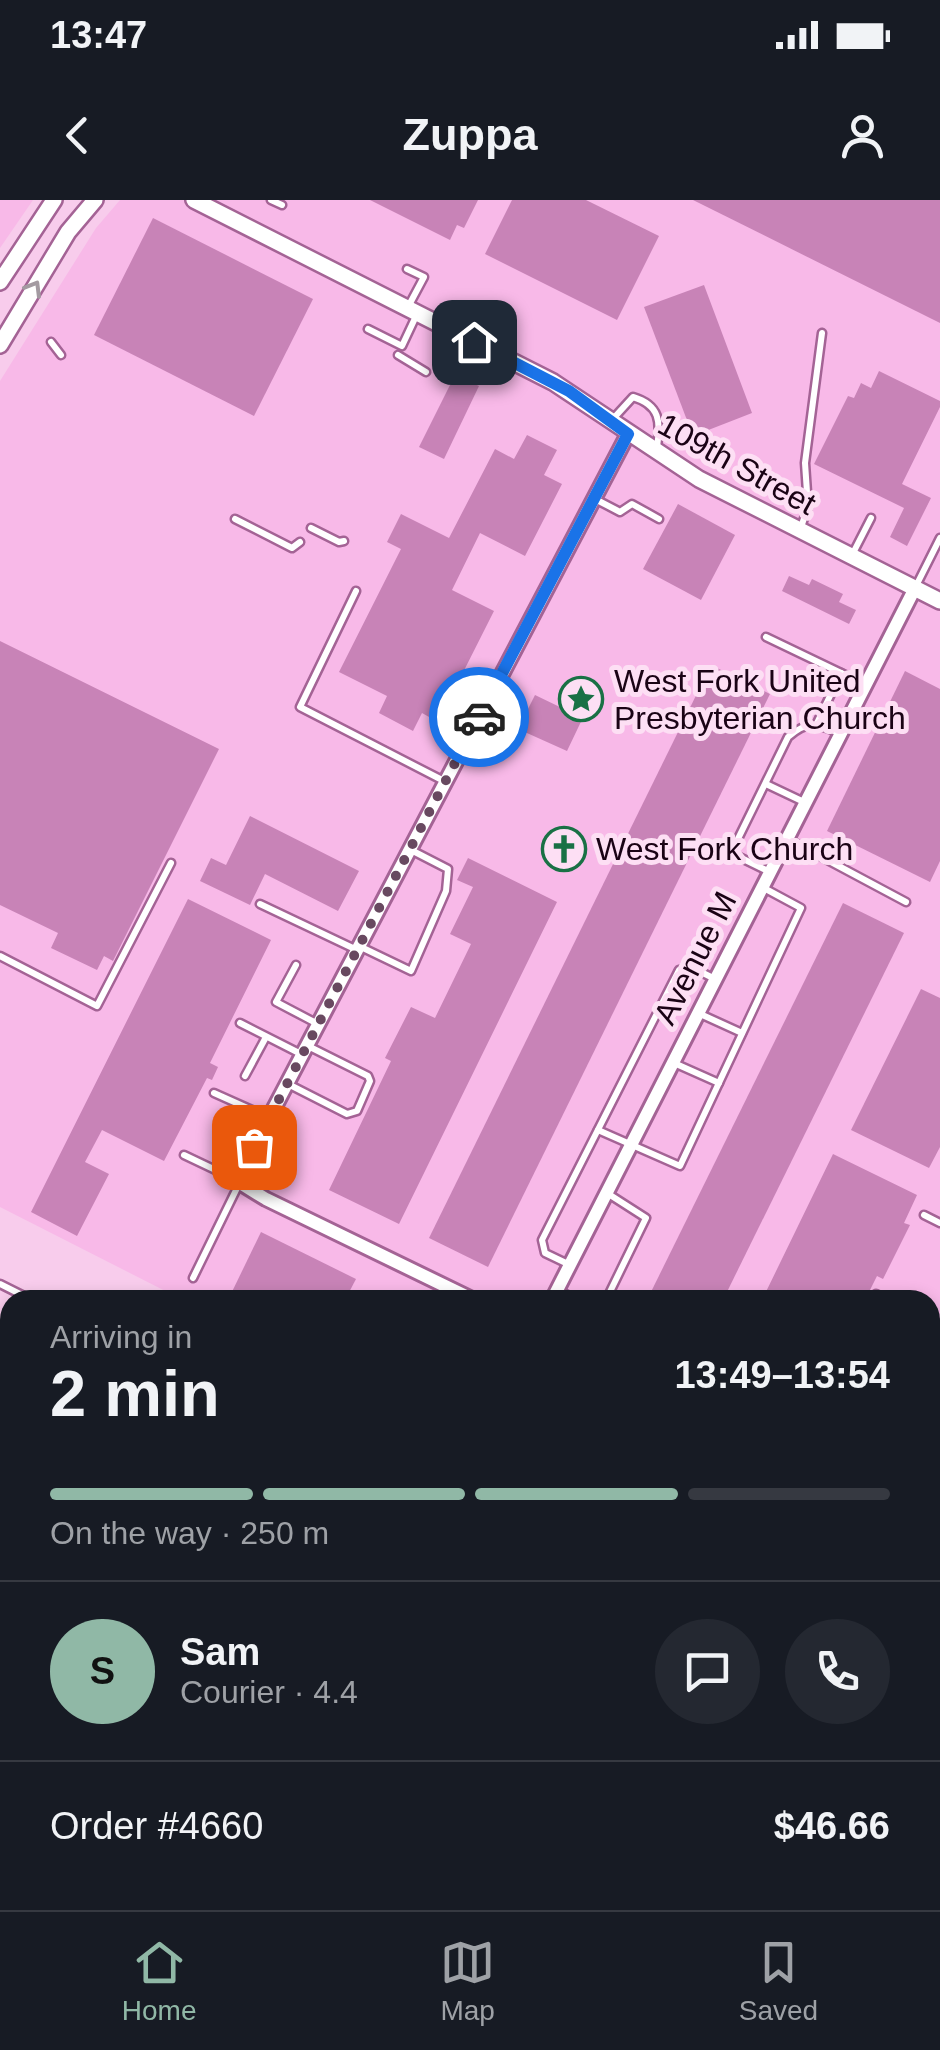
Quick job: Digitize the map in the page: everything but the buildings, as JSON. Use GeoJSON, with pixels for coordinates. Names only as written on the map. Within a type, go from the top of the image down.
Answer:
{"type":"FeatureCollection","features":[{"type":"Feature","properties":{"kind":"street"},"geometry":{"type":"LineString","coordinates":[[0,282],[54,200]]}},
{"type":"Feature","properties":{"kind":"street"},"geometry":{"type":"LineString","coordinates":[[0,345],[5,325],[68,232],[95,200]]}},
{"type":"Feature","properties":{"kind":"street","name":"109th Street"},"geometry":{"type":"LineString","coordinates":[[194,200],[561,387],[656,453],[724,493],[940,600]]}},
{"type":"Feature","properties":{"kind":"street"},"geometry":{"type":"LineString","coordinates":[[438,1290],[239,1180],[628,434]]}},
{"type":"Feature","properties":{"kind":"street","name":"Avenue M"},"geometry":{"type":"LineString","coordinates":[[557,1290],[916,588]]}},
{"type":"Feature","properties":{"kind":"lane"},"geometry":{"type":"LineString","coordinates":[[271,200],[282,206]]}},
{"type":"Feature","properties":{"kind":"lane"},"geometry":{"type":"LineString","coordinates":[[368,329],[402,346],[424,277],[407,268]]}},
{"type":"Feature","properties":{"kind":"lane"},"geometry":{"type":"LineString","coordinates":[[799,531],[808,508],[805,463],[822,333]]}},
{"type":"Feature","properties":{"kind":"lane"},"geometry":{"type":"LineString","coordinates":[[51,342],[61,355]]}},
{"type":"Feature","properties":{"kind":"lane"},"geometry":{"type":"LineString","coordinates":[[398,355],[426,372]]}},
{"type":"Feature","properties":{"kind":"lane"},"geometry":{"type":"LineString","coordinates":[[611,422],[633,396],[646,400],[657,412],[660,424],[656,453]]}},
{"type":"Feature","properties":{"kind":"lane"},"geometry":{"type":"LineString","coordinates":[[594,498],[620,512],[632,504],[659,518]]}},
{"type":"Feature","properties":{"kind":"lane"},"geometry":{"type":"LineString","coordinates":[[851,557],[871,518]]}},
{"type":"Feature","properties":{"kind":"lane"},"geometry":{"type":"LineString","coordinates":[[236,520],[292,548],[300,542]]}},
{"type":"Feature","properties":{"kind":"lane"},"geometry":{"type":"LineString","coordinates":[[311,528],[339,542],[344,540]]}},
{"type":"Feature","properties":{"kind":"lane"},"geometry":{"type":"LineString","coordinates":[[916,588],[940,538]]}},
{"type":"Feature","properties":{"kind":"lane"},"geometry":{"type":"LineString","coordinates":[[356,591],[300,707],[445,782]]}},
{"type":"Feature","properties":{"kind":"lane"},"geometry":{"type":"LineString","coordinates":[[766,636],[865,684]]}},
{"type":"Feature","properties":{"kind":"lane"},"geometry":{"type":"LineString","coordinates":[[817,723],[841,673]]}},
{"type":"Feature","properties":{"kind":"lane"},"geometry":{"type":"LineString","coordinates":[[770,872],[731,853],[788,737],[803,724],[817,723],[840,734]]}},
{"type":"Feature","properties":{"kind":"lane"},"geometry":{"type":"LineString","coordinates":[[765,784],[805,803]]}},
{"type":"Feature","properties":{"kind":"lane"},"geometry":{"type":"LineString","coordinates":[[787,838],[906,902]]}},
{"type":"Feature","properties":{"kind":"lane"},"geometry":{"type":"LineString","coordinates":[[260,904],[410,971],[446,891],[448,869],[410,850]]}},
{"type":"Feature","properties":{"kind":"lane"},"geometry":{"type":"LineString","coordinates":[[0,956],[97,1006],[171,863]]}},
{"type":"Feature","properties":{"kind":"lane"},"geometry":{"type":"LineString","coordinates":[[598,1130],[680,1166],[801,908],[762,887]]}},
{"type":"Feature","properties":{"kind":"lane"},"geometry":{"type":"LineString","coordinates":[[296,964],[276,1002],[318,1024]]}},
{"type":"Feature","properties":{"kind":"lane"},"geometry":{"type":"LineString","coordinates":[[570,1265],[545,1253],[542,1240],[679,970],[693,968],[715,979]]}},
{"type":"Feature","properties":{"kind":"lane"},"geometry":{"type":"LineString","coordinates":[[698,1013],[742,1033]]}},
{"type":"Feature","properties":{"kind":"lane"},"geometry":{"type":"LineString","coordinates":[[240,1023],[368,1076],[370,1081],[357,1110],[347,1114],[287,1084]]}},
{"type":"Feature","properties":{"kind":"lane"},"geometry":{"type":"LineString","coordinates":[[245,1076],[266,1036]]}},
{"type":"Feature","properties":{"kind":"lane"},"geometry":{"type":"LineString","coordinates":[[673,1062],[719,1083]]}},
{"type":"Feature","properties":{"kind":"lane"},"geometry":{"type":"LineString","coordinates":[[214,1092],[270,1117]]}},
{"type":"Feature","properties":{"kind":"lane"},"geometry":{"type":"LineString","coordinates":[[184,1155],[239,1180],[193,1278]]}},
{"type":"Feature","properties":{"kind":"lane"},"geometry":{"type":"LineString","coordinates":[[606,1193],[646,1218],[611,1290]]}},
{"type":"Feature","properties":{"kind":"lane"},"geometry":{"type":"LineString","coordinates":[[924,1215],[940,1222]]}},
{"type":"Feature","properties":{"kind":"shaded area"},"geometry":{"type":"Polygon","coordinates":[[[0,200],[33,200],[0,248],[0,200]]]}},
{"type":"Feature","properties":{"kind":"shaded area"},"geometry":{"type":"Polygon","coordinates":[[[120,200],[940,200],[940,1290],[163,1290],[0,1207],[0,381],[96,228],[120,200]]]}},
{"type":"Feature","properties":{"kind":"way so far"},"geometry":{"type":"LineString","coordinates":[[254,1147],[479,717]]}},
{"type":"Feature","properties":{"kind":"place","name":"West Fork United Presbyterian Church"},"geometry":{"type":"Point","coordinates":[581,699]}},
{"type":"Feature","properties":{"kind":"place","name":"West Fork Church"},"geometry":{"type":"Point","coordinates":[564,849]}},
{"type":"Feature","properties":{"kind":"route"},"geometry":{"type":"LineString","coordinates":[[474,342],[569,391],[628,434],[479,717]]}}]}
